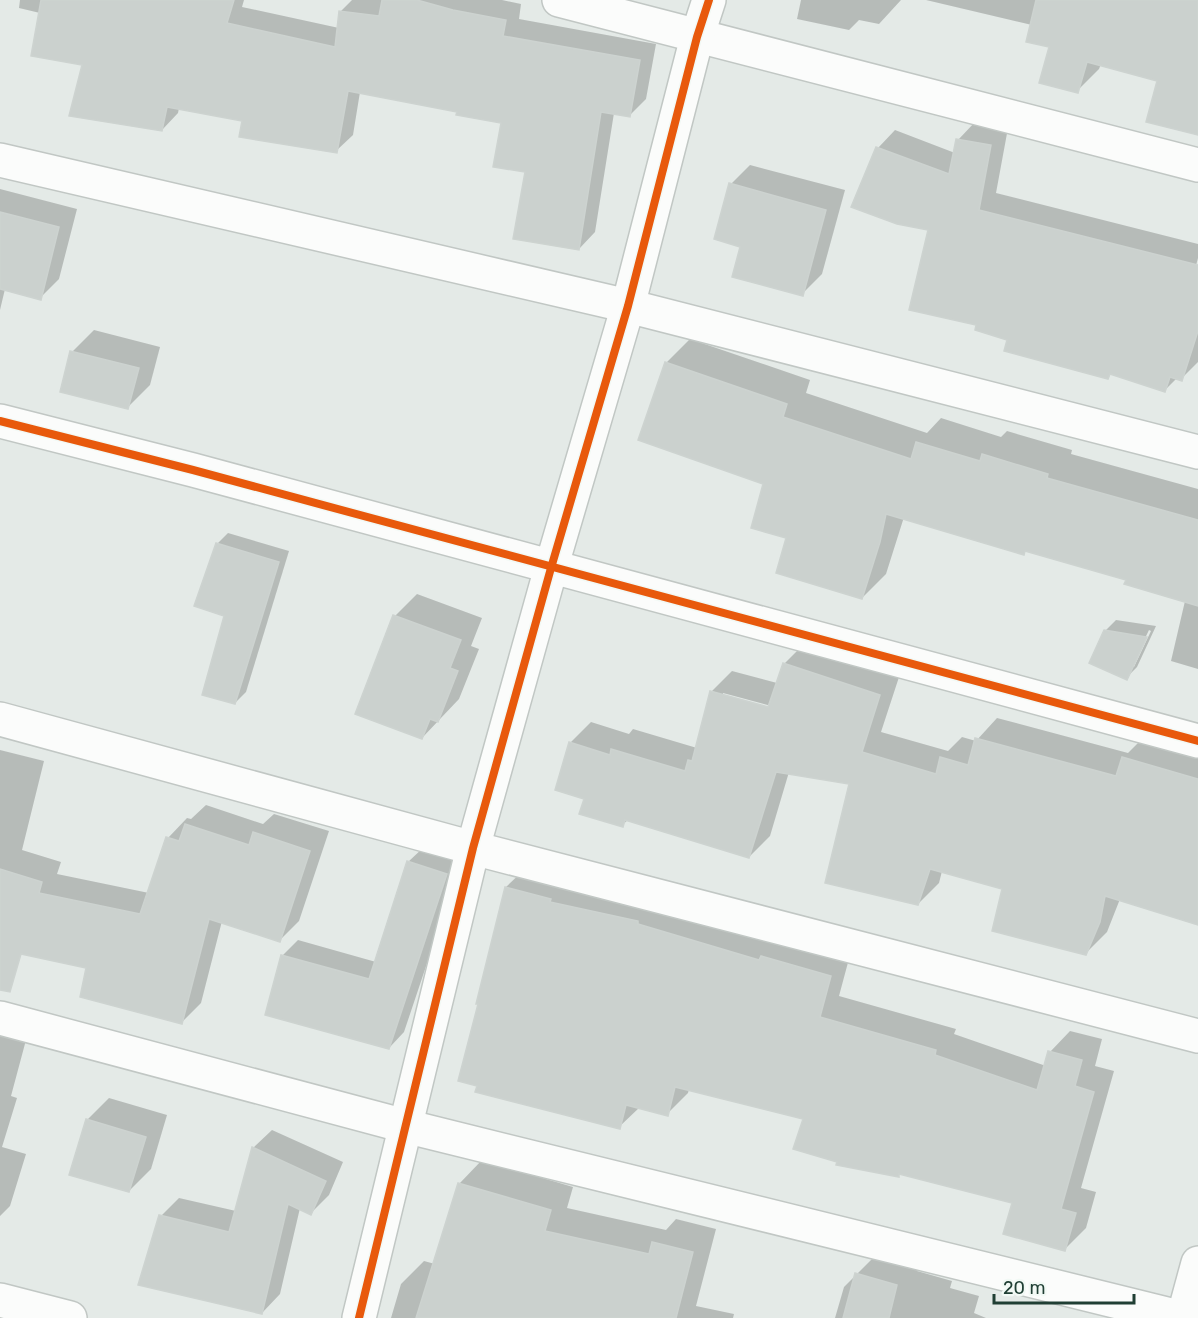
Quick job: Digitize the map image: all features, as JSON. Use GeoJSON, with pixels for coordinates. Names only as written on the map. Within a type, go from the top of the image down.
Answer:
{"type":"FeatureCollection","features":[{"type":"Feature","properties":{"kind":"street"},"geometry":{"type":"LineString","coordinates":[[559,0],[1198,165]]}},
{"type":"Feature","properties":{"kind":"street"},"geometry":{"type":"LineString","coordinates":[[359,1318],[473,848],[551,568],[628,306],[697,37],[709,0]]}},
{"type":"Feature","properties":{"kind":"street"},"geometry":{"type":"LineString","coordinates":[[0,160],[628,306],[1198,452]]}},
{"type":"Feature","properties":{"kind":"street"},"geometry":{"type":"LineString","coordinates":[[0,421],[193,470],[1198,741]]}},
{"type":"Feature","properties":{"kind":"street"},"geometry":{"type":"LineString","coordinates":[[0,719],[473,848],[1198,1036]]}},
{"type":"Feature","properties":{"kind":"street"},"geometry":{"type":"LineString","coordinates":[[0,1018],[405,1126],[1183,1318],[1198,1263]]}},
{"type":"Feature","properties":{"kind":"street"},"geometry":{"type":"LineString","coordinates":[[0,1299],[70,1318]]}},
{"type":"Feature","properties":{"kind":"building"},"geometry":{"type":"Polygon","coordinates":[[[41,0],[234,0],[227,23],[335,47],[339,11],[379,16],[382,0],[417,0],[453,10],[506,20],[503,36],[640,60],[630,117],[601,112],[579,250],[513,239],[525,172],[493,167],[501,123],[348,91],[337,153],[239,137],[242,121],[167,107],[162,131],[69,116],[82,65],[31,56],[41,0]]]}},
{"type":"Feature","properties":{"kind":"building"},"geometry":{"type":"Polygon","coordinates":[[[1036,0],[1198,0],[1198,135],[1146,122],[1157,81],[1087,62],[1078,93],[1039,83],[1049,47],[1026,42],[1036,0]]]}},
{"type":"Feature","properties":{"kind":"building"},"geometry":{"type":"Polygon","coordinates":[[[956,139],[991,145],[979,210],[1198,265],[1198,331],[1182,381],[1170,377],[1165,392],[1110,374],[1108,379],[1004,351],[1007,340],[975,330],[976,325],[909,310],[928,230],[897,224],[851,207],[876,147],[949,174],[956,139]]]}},
{"type":"Feature","properties":{"kind":"building"},"geometry":{"type":"Polygon","coordinates":[[[729,183],[826,210],[803,296],[732,277],[740,247],[714,239],[729,183]]]}},
{"type":"Feature","properties":{"kind":"building"},"geometry":{"type":"Polygon","coordinates":[[[0,212],[59,227],[41,300],[0,289],[0,212]]]}},
{"type":"Feature","properties":{"kind":"building"},"geometry":{"type":"Polygon","coordinates":[[[70,351],[139,368],[128,409],[60,392],[70,351]]]}},
{"type":"Feature","properties":{"kind":"building"},"geometry":{"type":"Polygon","coordinates":[[[665,362],[787,404],[783,417],[911,459],[916,442],[980,461],[982,454],[1048,474],[1047,478],[1198,520],[1198,606],[1124,584],[1126,580],[1025,551],[1024,555],[886,514],[880,542],[862,599],[776,573],[786,538],[751,528],[763,484],[638,440],[665,362]]]}},
{"type":"Feature","properties":{"kind":"building"},"geometry":{"type":"Polygon","coordinates":[[[216,543],[279,562],[235,704],[202,695],[224,616],[194,606],[216,543]]]}},
{"type":"Feature","properties":{"kind":"building"},"geometry":{"type":"Polygon","coordinates":[[[393,615],[461,640],[450,668],[458,671],[438,722],[430,719],[422,739],[355,714],[393,615]]]}},
{"type":"Feature","properties":{"kind":"building"},"geometry":{"type":"Polygon","coordinates":[[[1104,630],[1147,637],[1127,680],[1089,663],[1104,630]]]}},
{"type":"Feature","properties":{"kind":"building"},"geometry":{"type":"Polygon","coordinates":[[[783,663],[880,695],[862,752],[936,774],[940,757],[968,765],[975,738],[1116,776],[1122,757],[1198,779],[1198,925],[1105,896],[1100,922],[1086,955],[992,931],[1002,889],[930,869],[918,905],[825,883],[849,784],[776,772],[749,858],[625,820],[623,827],[579,814],[584,799],[555,790],[569,742],[610,755],[611,749],[685,771],[688,760],[692,761],[710,691],[768,707],[783,663]]]}},
{"type":"Feature","properties":{"kind":"building"},"geometry":{"type":"Polygon","coordinates":[[[185,824],[249,845],[253,832],[310,851],[280,942],[209,919],[182,1024],[80,997],[86,968],[21,954],[10,992],[0,990],[0,869],[42,882],[39,893],[140,914],[166,837],[179,841],[185,824]]]}},
{"type":"Feature","properties":{"kind":"building"},"geometry":{"type":"Polygon","coordinates":[[[407,861],[447,874],[389,1049],[265,1015],[281,955],[369,979],[407,861]]]}},
{"type":"Feature","properties":{"kind":"building"},"geometry":{"type":"Polygon","coordinates":[[[505,887],[551,899],[550,902],[638,921],[638,924],[759,960],[761,956],[831,976],[820,1017],[936,1050],[935,1055],[1037,1090],[1048,1051],[1082,1060],[1075,1086],[1094,1092],[1061,1209],[1076,1213],[1065,1251],[1003,1234],[1012,1203],[899,1174],[899,1177],[836,1165],[837,1162],[793,1149],[803,1119],[675,1087],[668,1116],[626,1105],[620,1129],[475,1092],[477,1086],[458,1081],[505,887]]]}},
{"type":"Feature","properties":{"kind":"building"},"geometry":{"type":"Polygon","coordinates":[[[86,1119],[146,1137],[129,1192],[69,1175],[86,1119]]]}},
{"type":"Feature","properties":{"kind":"building"},"geometry":{"type":"Polygon","coordinates":[[[252,1147],[326,1181],[311,1215],[288,1204],[262,1314],[138,1285],[159,1215],[229,1232],[252,1147]]]}},
{"type":"Feature","properties":{"kind":"building"},"geometry":{"type":"Polygon","coordinates":[[[458,1183],[551,1210],[545,1231],[649,1254],[652,1242],[693,1252],[676,1318],[416,1318],[458,1183]]]}},
{"type":"Feature","properties":{"kind":"building"},"geometry":{"type":"Polygon","coordinates":[[[855,1273],[897,1285],[889,1318],[843,1318],[855,1273]]]}},
{"type":"Feature","properties":{"kind":"cycle path"},"geometry":{"type":"LineString","coordinates":[[359,1318],[473,848],[551,568],[628,306],[697,37],[709,0]]}},
{"type":"Feature","properties":{"kind":"cycle path"},"geometry":{"type":"LineString","coordinates":[[0,421],[193,470],[1198,741]]}}]}
